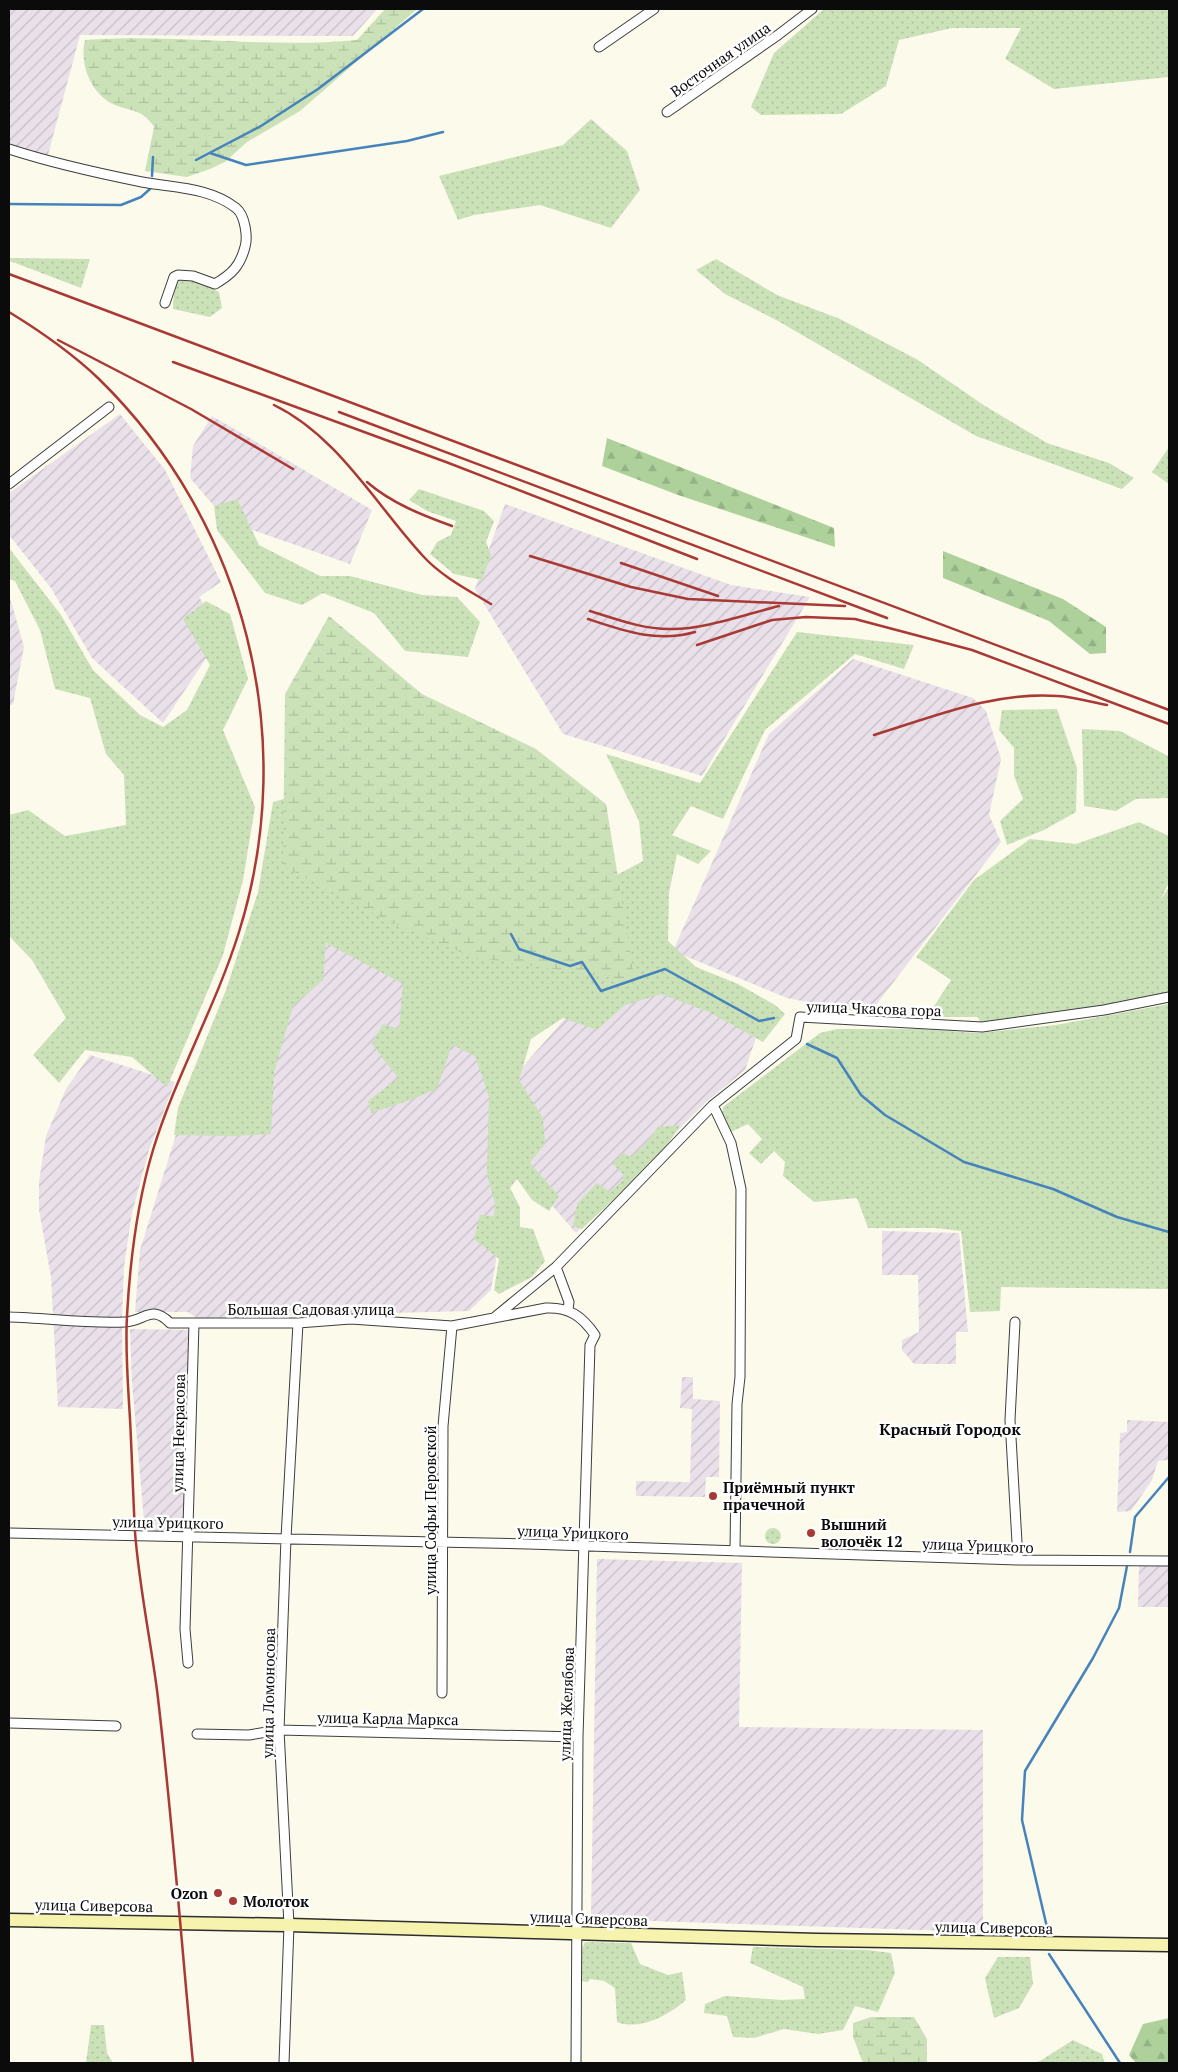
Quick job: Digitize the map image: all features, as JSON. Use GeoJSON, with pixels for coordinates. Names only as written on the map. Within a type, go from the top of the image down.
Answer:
{"type":"FeatureCollection","features":[{"type":"Feature","properties":{"kind":"street"},"geometry":{"type":"LineString","coordinates":[[599,47],[654,9]]}},
{"type":"Feature","properties":{"kind":"street","name":"Восточная улица"},"geometry":{"type":"LineString","coordinates":[[667,112],[778,35],[812,9]]}},
{"type":"Feature","properties":{"kind":"street"},"geometry":{"type":"LineString","coordinates":[[9,150],[48,162],[145,182],[172,185],[217,196],[238,209],[244,223],[246,242],[241,263],[231,275],[215,284],[193,276],[178,275],[174,277],[165,303]]}},
{"type":"Feature","properties":{"kind":"street"},"geometry":{"type":"LineString","coordinates":[[9,484],[109,408]]}},
{"type":"Feature","properties":{"kind":"street","name":"улица Чкасова гора"},"geometry":{"type":"LineString","coordinates":[[492,1319],[556,1267],[713,1105],[796,1039],[800,1017],[982,1027],[1104,1010],[1169,997]]}},
{"type":"Feature","properties":{"kind":"street"},"geometry":{"type":"LineString","coordinates":[[713,1105],[731,1143],[740,1189],[740,1377],[737,1404],[734,1551]]}},
{"type":"Feature","properties":{"kind":"street"},"geometry":{"type":"LineString","coordinates":[[556,1267],[568,1302],[568,1310]]}},
{"type":"Feature","properties":{"kind":"street","name":"Большая Садовая улица"},"geometry":{"type":"LineString","coordinates":[[9,1317],[126,1322],[150,1313],[161,1314],[170,1323],[298,1323],[352,1319],[452,1326],[546,1308],[568,1310]]}},
{"type":"Feature","properties":{"kind":"street","name":"улица Желябова"},"geometry":{"type":"LineString","coordinates":[[568,1310],[588,1324],[594,1335],[590,1345],[578,1737],[576,2063]]}},
{"type":"Feature","properties":{"kind":"street"},"geometry":{"type":"LineString","coordinates":[[1015,1322],[1010,1420],[1018,1560]]}},
{"type":"Feature","properties":{"kind":"street","name":"улица Некрасова"},"geometry":{"type":"LineString","coordinates":[[188,1663],[185,1628],[194,1323]]}},
{"type":"Feature","properties":{"kind":"street","name":"улица Ломоносова"},"geometry":{"type":"LineString","coordinates":[[284,2063],[289,1925],[279,1730],[286,1538],[298,1323]]}},
{"type":"Feature","properties":{"kind":"street","name":"улица Софьи Перовской"},"geometry":{"type":"LineString","coordinates":[[442,1693],[443,1426],[452,1326]]}},
{"type":"Feature","properties":{"kind":"street","name":"улица Урицкого"},"geometry":{"type":"LineString","coordinates":[[9,1533],[286,1538],[1018,1560],[1169,1561]]}},
{"type":"Feature","properties":{"kind":"street"},"geometry":{"type":"LineString","coordinates":[[9,1723],[116,1726]]}},
{"type":"Feature","properties":{"kind":"street","name":"улица Карла Маркса"},"geometry":{"type":"LineString","coordinates":[[197,1734],[249,1735],[279,1730],[578,1737]]}},
{"type":"Feature","properties":{"kind":"street","name":"улица Сиверсова"},"geometry":{"type":"LineString","coordinates":[[9,1920],[289,1925],[900,1942],[1169,1945]]}},
{"type":"Feature","properties":{"kind":"shaded area"},"geometry":{"type":"Polygon","coordinates":[[[9,9],[377,9],[353,36],[80,35],[47,159],[9,147],[9,9]]]}},
{"type":"Feature","properties":{"kind":"shaded area"},"geometry":{"type":"Polygon","coordinates":[[[120,414],[165,470],[221,582],[199,597],[223,633],[163,723],[92,658],[51,588],[9,535],[9,493],[120,414]]]}},
{"type":"Feature","properties":{"kind":"shaded area"},"geometry":{"type":"Polygon","coordinates":[[[212,416],[372,510],[350,564],[227,521],[190,478],[193,446],[212,416]]]}},
{"type":"Feature","properties":{"kind":"shaded area"},"geometry":{"type":"Polygon","coordinates":[[[505,504],[731,585],[810,597],[702,776],[563,734],[475,589],[505,504]]]}},
{"type":"Feature","properties":{"kind":"shaded area"},"geometry":{"type":"Polygon","coordinates":[[[9,594],[24,647],[13,704],[9,706],[9,594]]]}},
{"type":"Feature","properties":{"kind":"shaded area"},"geometry":{"type":"Polygon","coordinates":[[[853,659],[973,698],[986,711],[1001,759],[989,815],[1001,842],[869,1014],[787,998],[673,951],[769,734],[853,659]]]}},
{"type":"Feature","properties":{"kind":"shaded area"},"geometry":{"type":"Polygon","coordinates":[[[255,916],[404,973],[479,1047],[498,1091],[496,1261],[491,1290],[469,1311],[197,1318],[188,1312],[135,1312],[140,1250],[184,1109],[255,916]]]}},
{"type":"Feature","properties":{"kind":"shaded area"},"geometry":{"type":"Polygon","coordinates":[[[660,983],[758,1032],[745,1070],[706,1102],[576,1233],[522,1171],[513,1078],[574,1008],[660,983]]]}},
{"type":"Feature","properties":{"kind":"shaded area"},"geometry":{"type":"Polygon","coordinates":[[[90,1055],[175,1082],[149,1150],[132,1213],[124,1267],[122,1316],[123,1409],[58,1407],[51,1277],[39,1210],[39,1182],[46,1136],[66,1089],[90,1055]]]}},
{"type":"Feature","properties":{"kind":"shaded area"},"geometry":{"type":"Polygon","coordinates":[[[882,1231],[959,1233],[968,1332],[956,1332],[956,1364],[914,1364],[902,1350],[902,1340],[919,1332],[918,1275],[882,1275],[882,1231]]]}},
{"type":"Feature","properties":{"kind":"shaded area"},"geometry":{"type":"Polygon","coordinates":[[[130,1329],[190,1330],[187,1532],[145,1532],[132,1383],[130,1329]]]}},
{"type":"Feature","properties":{"kind":"shaded area"},"geometry":{"type":"Polygon","coordinates":[[[682,1377],[693,1377],[693,1399],[720,1401],[719,1477],[706,1477],[705,1497],[636,1496],[636,1481],[690,1482],[692,1409],[680,1408],[682,1377]]]}},
{"type":"Feature","properties":{"kind":"shaded area"},"geometry":{"type":"Polygon","coordinates":[[[1127,1420],[1169,1422],[1168,1460],[1158,1461],[1152,1480],[1131,1511],[1117,1512],[1120,1433],[1127,1432],[1127,1420]]]}},
{"type":"Feature","properties":{"kind":"shaded area"},"geometry":{"type":"Polygon","coordinates":[[[597,1559],[742,1563],[739,1727],[983,1730],[983,1932],[591,1919],[597,1559]]]}},
{"type":"Feature","properties":{"kind":"shaded area"},"geometry":{"type":"Polygon","coordinates":[[[1139,1566],[1169,1566],[1169,1607],[1138,1607],[1139,1566]]]}},
{"type":"Feature","properties":{"kind":"green space"},"geometry":{"type":"Polygon","coordinates":[[[385,9],[417,9],[300,111],[247,142],[225,162],[187,177],[145,171],[154,127],[141,114],[115,105],[99,94],[89,78],[84,59],[85,40],[153,38],[289,43],[357,40],[385,9]]]}},
{"type":"Feature","properties":{"kind":"green space"},"geometry":{"type":"Polygon","coordinates":[[[824,9],[1169,9],[1169,77],[1054,89],[1005,59],[1021,28],[952,28],[899,40],[886,86],[841,114],[761,115],[751,107],[774,53],[824,9]]]}},
{"type":"Feature","properties":{"kind":"green space"},"geometry":{"type":"Polygon","coordinates":[[[591,119],[627,151],[640,190],[611,228],[540,205],[474,215],[458,220],[439,176],[563,145],[591,119]]]}},
{"type":"Feature","properties":{"kind":"green space"},"geometry":{"type":"Polygon","coordinates":[[[10,258],[90,259],[81,288],[10,261],[10,258]]]}},
{"type":"Feature","properties":{"kind":"green space"},"geometry":{"type":"Polygon","coordinates":[[[716,259],[777,295],[840,319],[918,360],[985,406],[1047,443],[1109,463],[1134,478],[1122,489],[976,436],[778,321],[725,294],[696,270],[716,259]]]}},
{"type":"Feature","properties":{"kind":"green space"},"geometry":{"type":"Polygon","coordinates":[[[178,278],[200,283],[219,292],[222,308],[210,317],[173,309],[174,289],[178,278]]]}},
{"type":"Feature","properties":{"kind":"green space"},"geometry":{"type":"Polygon","coordinates":[[[607,438],[834,528],[835,547],[678,495],[602,466],[607,438]]]}},
{"type":"Feature","properties":{"kind":"green space"},"geometry":{"type":"Polygon","coordinates":[[[1169,447],[1169,484],[1152,472],[1169,447]]]}},
{"type":"Feature","properties":{"kind":"green space"},"geometry":{"type":"Polygon","coordinates":[[[419,489],[484,511],[494,521],[486,542],[491,555],[482,580],[454,574],[430,554],[437,542],[451,535],[456,521],[427,511],[409,500],[419,489]]]}},
{"type":"Feature","properties":{"kind":"green space"},"geometry":{"type":"Polygon","coordinates":[[[237,499],[259,545],[320,576],[350,576],[422,595],[457,597],[480,622],[468,657],[405,651],[374,613],[323,593],[302,605],[265,593],[217,530],[214,506],[237,499]]]}},
{"type":"Feature","properties":{"kind":"green space"},"geometry":{"type":"Polygon","coordinates":[[[9,548],[61,615],[93,670],[140,715],[163,727],[187,710],[210,665],[183,619],[206,601],[230,614],[248,679],[223,730],[255,807],[243,880],[223,955],[167,1087],[132,1057],[85,1050],[59,1083],[33,1055],[66,1018],[32,960],[9,936],[9,815],[28,810],[65,836],[126,825],[124,775],[106,754],[90,698],[55,689],[40,630],[15,581],[9,579],[9,548]]]}},
{"type":"Feature","properties":{"kind":"green space"},"geometry":{"type":"Polygon","coordinates":[[[943,551],[1063,599],[1106,627],[1106,653],[1090,654],[1049,621],[943,578],[943,551]]]}},
{"type":"Feature","properties":{"kind":"green space"},"geometry":{"type":"Polygon","coordinates":[[[329,616],[422,694],[536,749],[606,804],[635,981],[472,957],[388,921],[283,866],[285,694],[329,616]]]}},
{"type":"Feature","properties":{"kind":"green space"},"geometry":{"type":"Polygon","coordinates":[[[797,632],[914,645],[904,669],[855,654],[765,730],[723,819],[691,806],[672,835],[711,851],[698,864],[677,854],[669,893],[668,941],[696,967],[738,984],[775,1005],[785,1014],[763,1042],[709,1012],[661,994],[625,1005],[597,1030],[563,1018],[531,1039],[519,1080],[543,1118],[545,1144],[530,1163],[559,1196],[549,1211],[532,1200],[517,1179],[510,1188],[520,1207],[520,1227],[533,1229],[545,1261],[532,1277],[499,1294],[494,1290],[499,1259],[474,1239],[480,1215],[494,1216],[495,1203],[487,1175],[489,1097],[475,1056],[452,1045],[437,1089],[371,1113],[368,1101],[398,1078],[372,1044],[383,1024],[399,1029],[403,984],[326,943],[323,980],[293,1006],[274,1073],[271,1134],[234,1136],[174,1135],[178,1108],[226,990],[258,892],[273,802],[321,788],[570,900],[643,861],[639,821],[606,754],[700,783],[797,632]]]}},
{"type":"Feature","properties":{"kind":"green space"},"geometry":{"type":"Polygon","coordinates":[[[1057,709],[1077,768],[1076,812],[1044,830],[1007,845],[1000,821],[1023,799],[1014,776],[1014,748],[999,730],[1002,710],[1057,709]]]}},
{"type":"Feature","properties":{"kind":"green space"},"geometry":{"type":"Polygon","coordinates":[[[1082,729],[1120,731],[1168,756],[1169,798],[1136,799],[1116,811],[1084,806],[1082,729]]]}},
{"type":"Feature","properties":{"kind":"green space"},"geometry":{"type":"Polygon","coordinates":[[[1139,822],[1169,836],[1169,882],[1161,899],[1169,887],[1169,993],[1075,1011],[1004,1021],[980,1022],[978,1017],[927,1017],[951,980],[916,957],[974,880],[1030,839],[1076,844],[1139,822]]]}},
{"type":"Feature","properties":{"kind":"green space"},"geometry":{"type":"Polygon","coordinates":[[[1169,1004],[1169,1292],[1168,1289],[1001,1287],[1000,1311],[970,1312],[961,1231],[934,1228],[868,1228],[857,1198],[814,1202],[783,1176],[785,1162],[774,1151],[761,1164],[749,1153],[762,1139],[748,1124],[731,1132],[722,1113],[723,1107],[820,1033],[837,1029],[920,1029],[978,1033],[1056,1025],[1169,1004]]]}},
{"type":"Feature","properties":{"kind":"green space"},"geometry":{"type":"Polygon","coordinates":[[[680,1125],[672,1139],[649,1166],[621,1193],[582,1229],[573,1226],[577,1204],[597,1183],[610,1192],[623,1180],[623,1174],[612,1163],[623,1153],[631,1157],[644,1146],[658,1127],[680,1125]]]}},
{"type":"Feature","properties":{"kind":"green space"},"geometry":{"type":"Polygon","coordinates":[[[770,1528],[776,1528],[781,1533],[779,1542],[770,1544],[765,1539],[765,1533],[770,1528]]]}},
{"type":"Feature","properties":{"kind":"green space"},"geometry":{"type":"Polygon","coordinates":[[[585,1942],[631,1943],[640,1964],[668,1975],[682,1972],[686,2000],[654,2020],[635,2024],[617,2022],[615,1988],[604,1981],[590,1979],[588,1982],[581,1981],[579,1956],[585,1942]]]}},
{"type":"Feature","properties":{"kind":"green space"},"geometry":{"type":"Polygon","coordinates":[[[753,1947],[867,1950],[891,1953],[895,1973],[878,2012],[855,2006],[843,2030],[818,2034],[784,2029],[754,2038],[733,2037],[727,2016],[704,2013],[705,2004],[725,1996],[782,2000],[805,1999],[803,1987],[750,1963],[753,1947]]]}},
{"type":"Feature","properties":{"kind":"green space"},"geometry":{"type":"Polygon","coordinates":[[[998,1957],[1030,1957],[1033,1984],[1019,2008],[994,2018],[985,1978],[998,1957]]]}},
{"type":"Feature","properties":{"kind":"green space"},"geometry":{"type":"Polygon","coordinates":[[[871,2017],[914,2017],[927,2039],[927,2063],[863,2063],[853,2037],[853,2023],[871,2017]]]}},
{"type":"Feature","properties":{"kind":"green space"},"geometry":{"type":"Polygon","coordinates":[[[1169,2018],[1169,2063],[1136,2063],[1129,2055],[1143,2024],[1169,2018]]]}},
{"type":"Feature","properties":{"kind":"green space"},"geometry":{"type":"Polygon","coordinates":[[[91,2025],[104,2025],[107,2053],[113,2063],[86,2063],[91,2025]]]}},
{"type":"Feature","properties":{"kind":"green space"},"geometry":{"type":"Polygon","coordinates":[[[1073,2040],[1102,2054],[1105,2063],[1031,2063],[1040,2061],[1073,2040]]]}},
{"type":"Feature","properties":{"kind":"waterway"},"geometry":{"type":"LineString","coordinates":[[196,160],[261,126],[318,89],[423,9]]}},
{"type":"Feature","properties":{"kind":"waterway"},"geometry":{"type":"LineString","coordinates":[[210,153],[246,165],[407,141],[443,132]]}},
{"type":"Feature","properties":{"kind":"waterway"},"geometry":{"type":"LineString","coordinates":[[152,176],[153,157]]}},
{"type":"Feature","properties":{"kind":"waterway"},"geometry":{"type":"LineString","coordinates":[[9,204],[121,205],[141,197],[150,189]]}},
{"type":"Feature","properties":{"kind":"waterway"},"geometry":{"type":"LineString","coordinates":[[511,934],[519,949],[570,966],[582,962],[601,991],[665,969],[759,1021],[774,1018]]}},
{"type":"Feature","properties":{"kind":"waterway"},"geometry":{"type":"LineString","coordinates":[[807,1044],[837,1058],[861,1095],[885,1115],[964,1162],[1053,1189],[1117,1217],[1169,1232]]}},
{"type":"Feature","properties":{"kind":"waterway"},"geometry":{"type":"LineString","coordinates":[[1130,1552],[1135,1517],[1169,1477]]}},
{"type":"Feature","properties":{"kind":"waterway"},"geometry":{"type":"LineString","coordinates":[[1049,1936],[1022,1820],[1025,1771],[1093,1658],[1119,1608],[1127,1566]]}},
{"type":"Feature","properties":{"kind":"waterway"},"geometry":{"type":"LineString","coordinates":[[1049,1954],[1120,2063]]}},
{"type":"Feature","properties":{"kind":"railway"},"geometry":{"type":"LineString","coordinates":[[9,274],[1169,710]]}},
{"type":"Feature","properties":{"kind":"railway"},"geometry":{"type":"LineString","coordinates":[[9,312],[56,343],[99,379],[149,436],[191,498],[224,565],[247,636],[260,709],[263,783],[256,858],[239,932],[230,960],[162,1122],[147,1170],[135,1232],[127,1316],[126,1342],[135,1532],[162,1737],[193,2063]]}},
{"type":"Feature","properties":{"kind":"railway"},"geometry":{"type":"LineString","coordinates":[[58,340],[191,409],[293,469]]}},
{"type":"Feature","properties":{"kind":"railway"},"geometry":{"type":"LineString","coordinates":[[173,362],[446,462],[697,559]]}},
{"type":"Feature","properties":{"kind":"railway"},"geometry":{"type":"LineString","coordinates":[[274,405],[297,418],[318,434],[337,453],[430,563],[455,582],[491,604]]}},
{"type":"Feature","properties":{"kind":"railway"},"geometry":{"type":"LineString","coordinates":[[339,412],[887,618]]}},
{"type":"Feature","properties":{"kind":"railway"},"geometry":{"type":"LineString","coordinates":[[367,482],[386,496],[418,513],[452,526]]}},
{"type":"Feature","properties":{"kind":"railway"},"geometry":{"type":"LineString","coordinates":[[530,556],[631,587],[688,599],[845,606]]}},
{"type":"Feature","properties":{"kind":"railway"},"geometry":{"type":"LineString","coordinates":[[621,563],[718,596]]}},
{"type":"Feature","properties":{"kind":"railway"},"geometry":{"type":"LineString","coordinates":[[590,611],[659,629],[682,629],[724,621],[779,606]]}},
{"type":"Feature","properties":{"kind":"railway"},"geometry":{"type":"LineString","coordinates":[[697,645],[772,620],[806,617],[855,619],[972,650],[1169,724]]}},
{"type":"Feature","properties":{"kind":"railway"},"geometry":{"type":"LineString","coordinates":[[588,619],[615,628],[654,636],[681,635],[695,632]]}},
{"type":"Feature","properties":{"kind":"railway"},"geometry":{"type":"LineString","coordinates":[[874,735],[942,713],[1011,697],[1058,696],[1107,705]]}},
{"type":"Feature","properties":{"kind":"place","name":"Приёмный пункт прачечной"},"geometry":{"type":"Point","coordinates":[713,1496]}},
{"type":"Feature","properties":{"kind":"place","name":"Вышний волочёк 12"},"geometry":{"type":"Point","coordinates":[811,1533]}},
{"type":"Feature","properties":{"kind":"place","name":"Ozon"},"geometry":{"type":"Point","coordinates":[218,1893]}},
{"type":"Feature","properties":{"kind":"place","name":"Молоток"},"geometry":{"type":"Point","coordinates":[233,1901]}},
{"type":"Feature","properties":{"kind":"district","name":"Красный Городок"},"geometry":{"type":"Point","coordinates":[950,1429]}}]}
